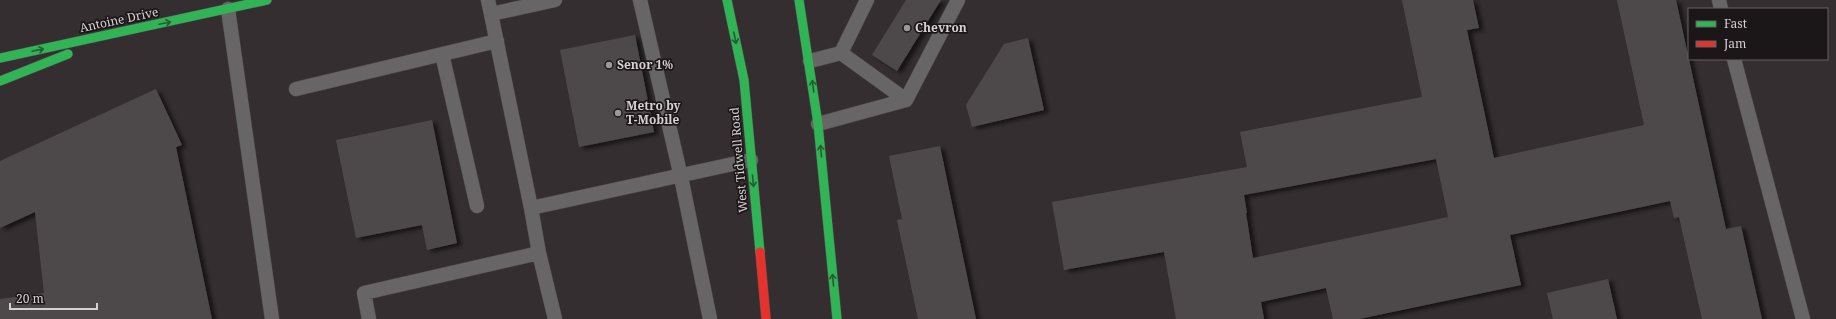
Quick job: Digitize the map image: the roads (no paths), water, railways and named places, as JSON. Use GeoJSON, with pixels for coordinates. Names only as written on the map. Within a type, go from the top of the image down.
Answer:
{"type":"FeatureCollection","features":[{"type":"Feature","properties":{"kind":"main road","name":"Antoine Drive"},"geometry":{"type":"LineString","coordinates":[[0,58],[122,32],[227,5],[267,0]]}},
{"type":"Feature","properties":{"kind":"main road","name":"West Tidwell Road"},"geometry":{"type":"LineString","coordinates":[[727,0],[744,80],[766,319]]}},
{"type":"Feature","properties":{"kind":"main road"},"geometry":{"type":"LineString","coordinates":[[799,0],[810,61],[818,124],[837,319]]}},
{"type":"Feature","properties":{"kind":"main road"},"geometry":{"type":"LineString","coordinates":[[0,81],[122,32]]}},
{"type":"Feature","properties":{"kind":"lane"},"geometry":{"type":"LineString","coordinates":[[488,0],[539,253],[555,319]]}},
{"type":"Feature","properties":{"kind":"lane"},"geometry":{"type":"LineString","coordinates":[[491,14],[555,0]]}},
{"type":"Feature","properties":{"kind":"lane"},"geometry":{"type":"LineString","coordinates":[[640,0],[681,177],[710,319]]}},
{"type":"Feature","properties":{"kind":"lane"},"geometry":{"type":"LineString","coordinates":[[841,53],[866,0]]}},
{"type":"Feature","properties":{"kind":"lane"},"geometry":{"type":"LineString","coordinates":[[818,124],[906,100],[958,0]]}},
{"type":"Feature","properties":{"kind":"lane"},"geometry":{"type":"LineString","coordinates":[[227,5],[272,319]]}},
{"type":"Feature","properties":{"kind":"lane"},"geometry":{"type":"LineString","coordinates":[[296,89],[497,41]]}},
{"type":"Feature","properties":{"kind":"lane"},"geometry":{"type":"LineString","coordinates":[[810,61],[841,53]]}},
{"type":"Feature","properties":{"kind":"lane"},"geometry":{"type":"LineString","coordinates":[[841,53],[906,100]]}},
{"type":"Feature","properties":{"kind":"lane"},"geometry":{"type":"LineString","coordinates":[[442,54],[477,206]]}},
{"type":"Feature","properties":{"kind":"lane"},"geometry":{"type":"LineString","coordinates":[[1734,60],[1803,319]]}},
{"type":"Feature","properties":{"kind":"lane"},"geometry":{"type":"LineString","coordinates":[[531,208],[681,177],[751,160]]}},
{"type":"Feature","properties":{"kind":"lane"},"geometry":{"type":"LineString","coordinates":[[369,319],[364,293],[539,253]]}},
{"type":"Feature","properties":{"kind":"place","name":"Chevron"},"geometry":{"type":"Point","coordinates":[907,28]}},
{"type":"Feature","properties":{"kind":"place","name":"Senor 1%"},"geometry":{"type":"Point","coordinates":[609,65]}},
{"type":"Feature","properties":{"kind":"place","name":"Metro by T-Mobile"},"geometry":{"type":"Point","coordinates":[618,113]}}]}
